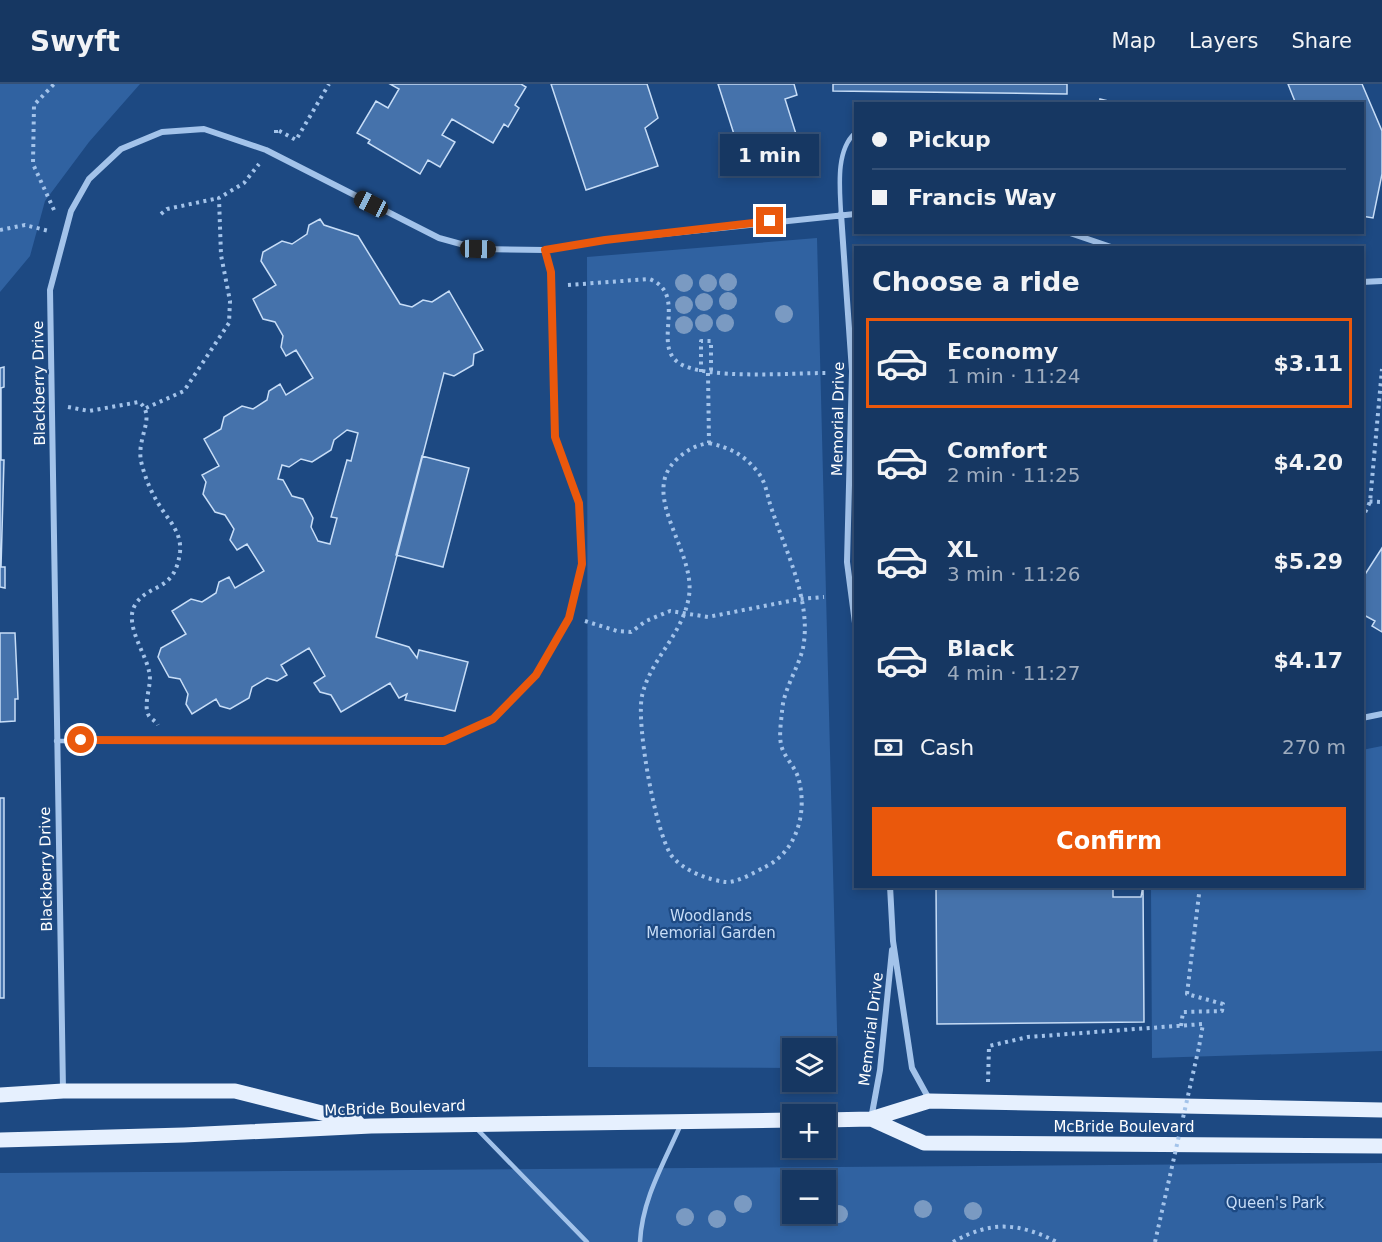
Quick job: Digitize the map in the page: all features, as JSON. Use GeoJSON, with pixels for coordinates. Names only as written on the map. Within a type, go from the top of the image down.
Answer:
{"type":"FeatureCollection","features":[{"type":"Feature","properties":{"kind":"main road"},"geometry":{"type":"LineString","coordinates":[[0,1095],[63,1091],[235,1091],[371,1126]]}},
{"type":"Feature","properties":{"kind":"main road","name":"McBride Boulevard"},"geometry":{"type":"LineString","coordinates":[[836,1120],[871,1119],[929,1101],[987,1104],[1382,1110]]}},
{"type":"Feature","properties":{"kind":"main road","name":"McBride Boulevard"},"geometry":{"type":"LineString","coordinates":[[871,1119],[924,1143],[1382,1146]]}},
{"type":"Feature","properties":{"kind":"main road","name":"McBride Boulevard"},"geometry":{"type":"LineString","coordinates":[[0,1140],[184,1136],[371,1126],[782,1120]]}},
{"type":"Feature","properties":{"kind":"street","name":"Blackberry Drive"},"geometry":{"type":"LineString","coordinates":[[63,1091],[50,290],[71,211],[89,179],[121,149],[162,132],[204,129],[278,156],[439,238],[478,249],[545,250],[605,240],[854,214]]}},
{"type":"Feature","properties":{"kind":"street","name":"Memorial Drive"},"geometry":{"type":"LineString","coordinates":[[841,214],[852,371],[847,562],[854,612]]}},
{"type":"Feature","properties":{"kind":"street"},"geometry":{"type":"LineString","coordinates":[[1073,234],[1108,246]]}},
{"type":"Feature","properties":{"kind":"street"},"geometry":{"type":"LineString","coordinates":[[1364,282],[1382,281]]}},
{"type":"Feature","properties":{"kind":"street"},"geometry":{"type":"LineString","coordinates":[[1364,718],[1382,714]]}},
{"type":"Feature","properties":{"kind":"street","name":"Memorial Drive"},"geometry":{"type":"LineString","coordinates":[[890,888],[893,941],[912,1068],[929,1101]]}},
{"type":"Feature","properties":{"kind":"street","name":"Memorial Drive"},"geometry":{"type":"LineString","coordinates":[[871,1119],[880,1070],[893,941]]}},
{"type":"Feature","properties":{"kind":"lane"},"geometry":{"type":"LineString","coordinates":[[841,214],[843,152],[854,135]]}},
{"type":"Feature","properties":{"kind":"lane"},"geometry":{"type":"LineString","coordinates":[[56,741],[444,741],[493,719],[536,675],[569,618],[582,564],[579,503],[555,437],[551,272],[545,250]]}},
{"type":"Feature","properties":{"kind":"lane"},"geometry":{"type":"LineString","coordinates":[[640,1242],[643,1211],[647,1197],[682,1122]]}},
{"type":"Feature","properties":{"kind":"lane"},"geometry":{"type":"LineString","coordinates":[[472,1124],[586,1242]]}},
{"type":"Feature","properties":{"kind":"path"},"geometry":{"type":"LineString","coordinates":[[54,84],[34,105],[33,164],[65,235]]}},
{"type":"Feature","properties":{"kind":"path"},"geometry":{"type":"LineString","coordinates":[[276,133],[276,129],[296,140],[329,84]]}},
{"type":"Feature","properties":{"kind":"path"},"geometry":{"type":"LineString","coordinates":[[160,214],[167,209],[219,198],[244,183],[260,164]]}},
{"type":"Feature","properties":{"kind":"path"},"geometry":{"type":"LineString","coordinates":[[146,408],[184,391],[229,323],[230,300],[221,255],[219,198]]}},
{"type":"Feature","properties":{"kind":"path"},"geometry":{"type":"LineString","coordinates":[[0,230],[25,225],[65,235]]}},
{"type":"Feature","properties":{"kind":"path"},"geometry":{"type":"LineString","coordinates":[[567,285],[649,279],[658,282],[668,297],[669,349],[673,358],[688,368],[710,373],[826,373]]}},
{"type":"Feature","properties":{"kind":"path"},"geometry":{"type":"LineString","coordinates":[[701,372],[701,341],[711,341],[709,443]]}},
{"type":"Feature","properties":{"kind":"path"},"geometry":{"type":"LineString","coordinates":[[1364,515],[1370,502],[1382,369]]}},
{"type":"Feature","properties":{"kind":"path"},"geometry":{"type":"LineString","coordinates":[[52,405],[89,411],[139,402],[146,408],[148,414],[138,446],[142,465],[158,504],[172,520],[180,548],[178,566],[165,584],[146,594],[135,605],[132,618],[150,673],[147,707],[150,717],[158,722],[159,741]]}},
{"type":"Feature","properties":{"kind":"path"},"geometry":{"type":"LineString","coordinates":[[709,443],[734,449],[759,474],[768,490],[800,598],[804,627],[803,647],[782,708],[781,744],[797,774],[801,795],[800,827],[788,849],[773,863],[728,883],[691,872],[672,856],[660,831],[642,728],[642,696],[654,669],[676,635],[686,612],[690,586],[688,567],[662,499],[663,479],[673,463],[687,450],[709,443]]}},
{"type":"Feature","properties":{"kind":"path"},"geometry":{"type":"LineString","coordinates":[[1364,501],[1382,502]]}},
{"type":"Feature","properties":{"kind":"path"},"geometry":{"type":"LineString","coordinates":[[579,620],[598,622],[617,631],[631,632],[646,621],[670,611],[708,617],[800,598],[824,597]]}},
{"type":"Feature","properties":{"kind":"path"},"geometry":{"type":"LineString","coordinates":[[1181,1026],[1183,1011],[1222,1011],[1223,1004],[1187,994],[1200,888]]}},
{"type":"Feature","properties":{"kind":"path"},"geometry":{"type":"LineString","coordinates":[[987,1104],[989,1046],[1028,1037],[1203,1024],[1155,1242]]}},
{"type":"Feature","properties":{"kind":"path"},"geometry":{"type":"LineString","coordinates":[[953,1242],[974,1230],[1008,1225],[1058,1242]]}},
{"type":"Feature","properties":{"kind":"green space"},"geometry":{"type":"Polygon","coordinates":[[[0,84],[140,84],[89,142],[45,201],[30,256],[0,292],[0,84]]]}},
{"type":"Feature","properties":{"kind":"green space","name":"Woodlands Memorial Garden"},"geometry":{"type":"Polygon","coordinates":[[[817,238],[838,1068],[836,1068],[836,1038],[782,1038],[782,1068],[588,1067],[587,257],[817,238]]]}},
{"type":"Feature","properties":{"kind":"green space"},"geometry":{"type":"Polygon","coordinates":[[[1382,746],[1382,1051],[1152,1058],[1151,888],[1364,888],[1364,750],[1382,746]]]}},
{"type":"Feature","properties":{"kind":"green space","name":"Queen's Park"},"geometry":{"type":"Polygon","coordinates":[[[1382,1163],[1382,1242],[0,1242],[0,1173],[1382,1163]]]}},
{"type":"Feature","properties":{"kind":"building"},"geometry":{"type":"Polygon","coordinates":[[[390,84],[521,84],[526,87],[515,105],[519,108],[508,127],[504,124],[493,143],[452,119],[442,135],[455,142],[440,167],[428,160],[420,174],[368,143],[370,140],[357,133],[376,101],[388,108],[399,89],[390,84]]]}},
{"type":"Feature","properties":{"kind":"building"},"geometry":{"type":"Polygon","coordinates":[[[551,84],[647,84],[658,118],[645,128],[658,166],[586,190],[551,84]]]}},
{"type":"Feature","properties":{"kind":"building"},"geometry":{"type":"Polygon","coordinates":[[[718,84],[794,84],[797,95],[785,99],[796,134],[740,153],[718,84]]]}},
{"type":"Feature","properties":{"kind":"building"},"geometry":{"type":"Polygon","coordinates":[[[833,84],[1067,84],[1067,94],[833,91],[833,84]]]}},
{"type":"Feature","properties":{"kind":"building"},"geometry":{"type":"Polygon","coordinates":[[[1288,84],[1362,84],[1382,131],[1382,174],[1373,218],[1364,216],[1364,102],[1295,102],[1288,84]]]}},
{"type":"Feature","properties":{"kind":"building"},"geometry":{"type":"Polygon","coordinates":[[[320,219],[324,225],[358,236],[400,304],[412,307],[423,300],[432,302],[449,291],[483,350],[474,354],[473,365],[454,376],[444,373],[376,637],[409,647],[417,658],[419,650],[468,662],[455,711],[405,700],[407,694],[399,698],[390,683],[341,712],[331,695],[320,692],[314,683],[325,676],[309,648],[281,665],[287,675],[277,681],[267,678],[252,687],[249,698],[230,709],[220,706],[216,699],[192,714],[186,704],[188,694],[180,679],[169,677],[158,657],[161,648],[186,634],[172,611],[191,599],[202,602],[216,593],[219,582],[229,577],[235,588],[264,571],[247,544],[237,550],[230,540],[234,529],[225,515],[215,512],[203,494],[206,482],[202,475],[219,466],[204,439],[221,429],[224,417],[242,406],[253,409],[267,400],[269,391],[280,384],[286,395],[313,378],[296,350],[286,356],[281,347],[283,336],[275,322],[263,319],[253,299],[276,285],[261,261],[263,252],[282,241],[292,244],[307,234],[309,225],[320,219]],[[347,430],[334,440],[331,450],[312,462],[301,459],[289,467],[282,465],[278,479],[283,480],[292,496],[303,499],[313,518],[311,527],[318,541],[330,544],[337,518],[331,517],[347,460],[351,461],[358,433],[347,430]]]}},
{"type":"Feature","properties":{"kind":"building"},"geometry":{"type":"Polygon","coordinates":[[[4,367],[4,387],[1,388],[1,460],[4,460],[1,567],[5,567],[5,588],[0,587],[0,368],[4,367]]]}},
{"type":"Feature","properties":{"kind":"building"},"geometry":{"type":"Polygon","coordinates":[[[422,456],[469,468],[443,567],[396,555],[422,456]]]}},
{"type":"Feature","properties":{"kind":"building"},"geometry":{"type":"Polygon","coordinates":[[[1382,548],[1382,632],[1372,626],[1375,621],[1364,615],[1364,576],[1382,548]]]}},
{"type":"Feature","properties":{"kind":"building"},"geometry":{"type":"Polygon","coordinates":[[[0,633],[15,633],[18,699],[15,699],[15,721],[0,722],[0,633]]]}},
{"type":"Feature","properties":{"kind":"building"},"geometry":{"type":"Polygon","coordinates":[[[0,798],[4,798],[4,998],[0,998],[0,798]]]}},
{"type":"Feature","properties":{"kind":"building"},"geometry":{"type":"Polygon","coordinates":[[[936,888],[1113,888],[1113,897],[1141,897],[1143,888],[1144,1022],[937,1024],[936,888]]]}},
{"type":"Feature","properties":{"kind":"route"},"geometry":{"type":"LineString","coordinates":[[81,740],[444,741],[493,719],[536,675],[569,618],[582,564],[579,503],[555,437],[551,272],[545,250],[605,240],[770,221]]}}]}
